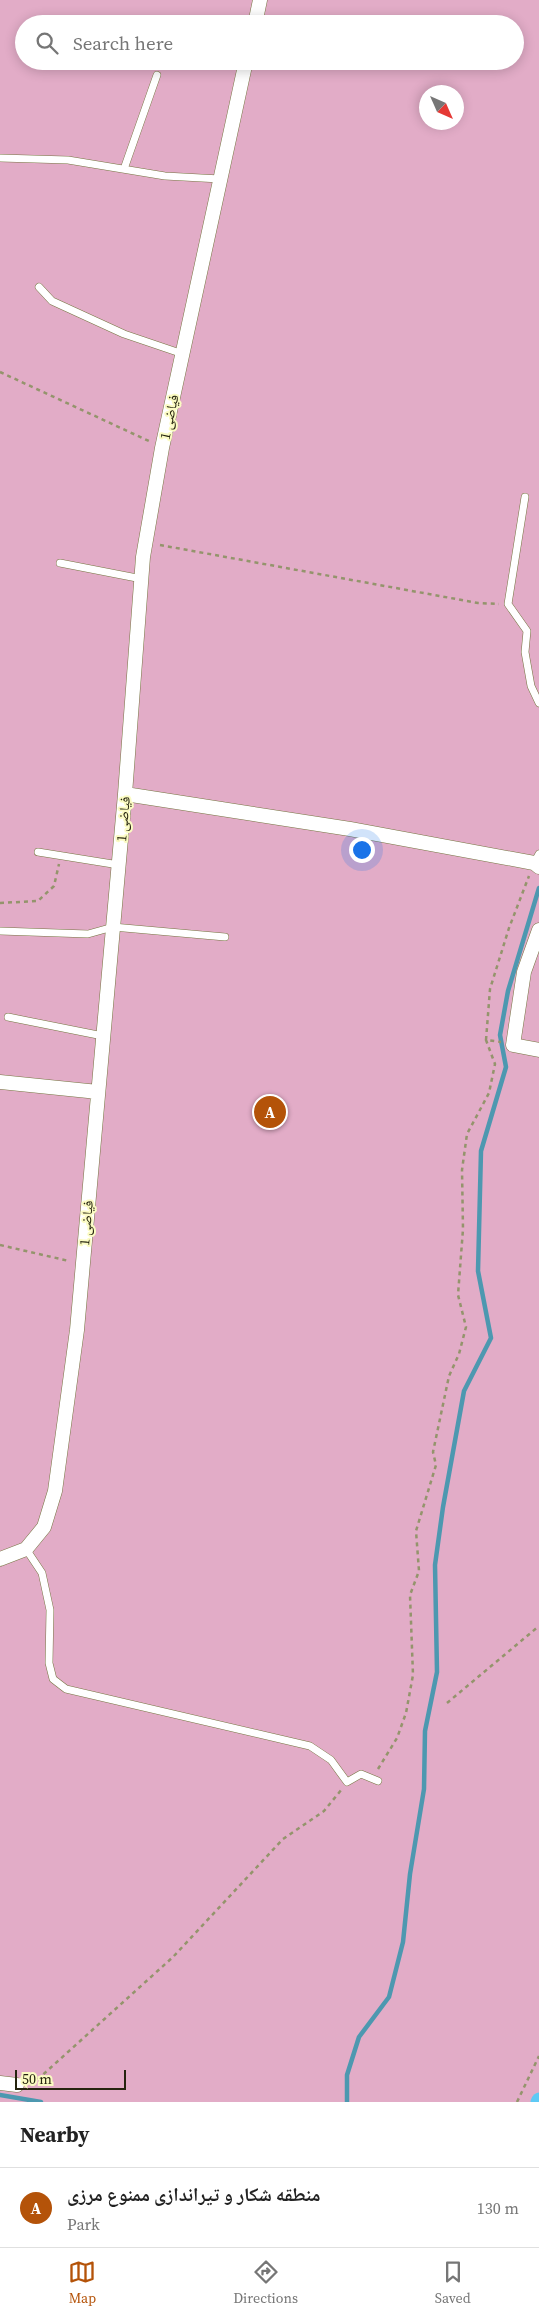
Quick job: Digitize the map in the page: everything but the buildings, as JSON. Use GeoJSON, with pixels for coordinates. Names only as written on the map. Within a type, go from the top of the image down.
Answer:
{"type":"FeatureCollection","features":[{"type":"Feature","properties":{"kind":"street"},"geometry":{"type":"LineString","coordinates":[[257,15],[260,0]]}},
{"type":"Feature","properties":{"kind":"street","name":"فیاضی 1"},"geometry":{"type":"LineString","coordinates":[[0,1559],[26,1549],[44,1527],[55,1491],[77,1330],[146,543],[162,448],[244,70]]}},
{"type":"Feature","properties":{"kind":"street"},"geometry":{"type":"LineString","coordinates":[[125,794],[350,829],[537,862]]}},
{"type":"Feature","properties":{"kind":"street"},"geometry":{"type":"LineString","coordinates":[[539,930],[524,972],[513,1045],[539,1050]]}},
{"type":"Feature","properties":{"kind":"street"},"geometry":{"type":"LineString","coordinates":[[0,1082],[98,1092]]}},
{"type":"Feature","properties":{"kind":"street"},"geometry":{"type":"LineString","coordinates":[[0,2083],[18,2085]]}},
{"type":"Feature","properties":{"kind":"lane"},"geometry":{"type":"LineString","coordinates":[[124,169],[157,75]]}},
{"type":"Feature","properties":{"kind":"lane"},"geometry":{"type":"LineString","coordinates":[[0,158],[68,160],[166,176],[220,179]]}},
{"type":"Feature","properties":{"kind":"lane"},"geometry":{"type":"LineString","coordinates":[[39,287],[52,301],[124,334],[182,354]]}},
{"type":"Feature","properties":{"kind":"lane"},"geometry":{"type":"LineString","coordinates":[[525,497],[508,604],[527,631],[525,652],[531,686],[539,703]]}},
{"type":"Feature","properties":{"kind":"lane"},"geometry":{"type":"LineString","coordinates":[[60,563],[142,579]]}},
{"type":"Feature","properties":{"kind":"lane"},"geometry":{"type":"LineString","coordinates":[[38,852],[119,865]]}},
{"type":"Feature","properties":{"kind":"lane"},"geometry":{"type":"LineString","coordinates":[[0,930],[88,934],[113,927],[225,937]]}},
{"type":"Feature","properties":{"kind":"lane"},"geometry":{"type":"LineString","coordinates":[[8,1017],[103,1036]]}},
{"type":"Feature","properties":{"kind":"lane"},"geometry":{"type":"LineString","coordinates":[[26,1549],[42,1573],[50,1610],[49,1662],[53,1679],[66,1689],[310,1746],[331,1760],[348,1782],[361,1774],[375,1780]]}},
{"type":"Feature","properties":{"kind":"path"},"geometry":{"type":"LineString","coordinates":[[0,372],[162,448]]}},
{"type":"Feature","properties":{"kind":"path"},"geometry":{"type":"LineString","coordinates":[[146,543],[478,602],[508,604]]}},
{"type":"Feature","properties":{"kind":"path"},"geometry":{"type":"LineString","coordinates":[[0,903],[38,901],[54,886],[60,856]]}},
{"type":"Feature","properties":{"kind":"path"},"geometry":{"type":"LineString","coordinates":[[375,1780],[397,1738],[406,1712],[414,1675],[410,1595],[419,1572],[416,1532],[436,1465],[433,1452],[449,1376],[459,1354],[466,1327],[458,1294],[463,1229],[462,1170],[467,1134],[488,1094],[495,1064],[486,1040],[490,988],[509,928],[537,862]]}},
{"type":"Feature","properties":{"kind":"path"},"geometry":{"type":"LineString","coordinates":[[486,1040],[493,1041]]}},
{"type":"Feature","properties":{"kind":"path"},"geometry":{"type":"LineString","coordinates":[[0,1245],[83,1265]]}},
{"type":"Feature","properties":{"kind":"path"},"geometry":{"type":"LineString","coordinates":[[447,1703],[539,1626]]}},
{"type":"Feature","properties":{"kind":"path"},"geometry":{"type":"LineString","coordinates":[[18,2085],[37,2080],[129,1998],[173,1957],[283,1839],[324,1811],[348,1782]]}},
{"type":"Feature","properties":{"kind":"path"},"geometry":{"type":"LineString","coordinates":[[518,2102],[539,2056]]}},
{"type":"Feature","properties":{"kind":"shaded area"},"geometry":{"type":"Polygon","coordinates":[[[0,0],[539,0],[539,2102],[0,2102],[0,0]]]}},
{"type":"Feature","properties":{"kind":"waterway"},"geometry":{"type":"LineString","coordinates":[[347,2102],[347,2075],[359,2037],[389,1997],[403,1942],[410,1874],[424,1789],[425,1731],[437,1672],[435,1565],[443,1507],[464,1391],[491,1338],[478,1271],[481,1151],[506,1067],[500,1035],[508,991],[539,888]]}},
{"type":"Feature","properties":{"kind":"waterway"},"geometry":{"type":"LineString","coordinates":[[0,2095],[41,2102]]}},
{"type":"Feature","properties":{"kind":"place","name":"منطقه شکار و تیراندازی ممنوع مرزی"},"geometry":{"type":"Point","coordinates":[270,1112]}}]}
